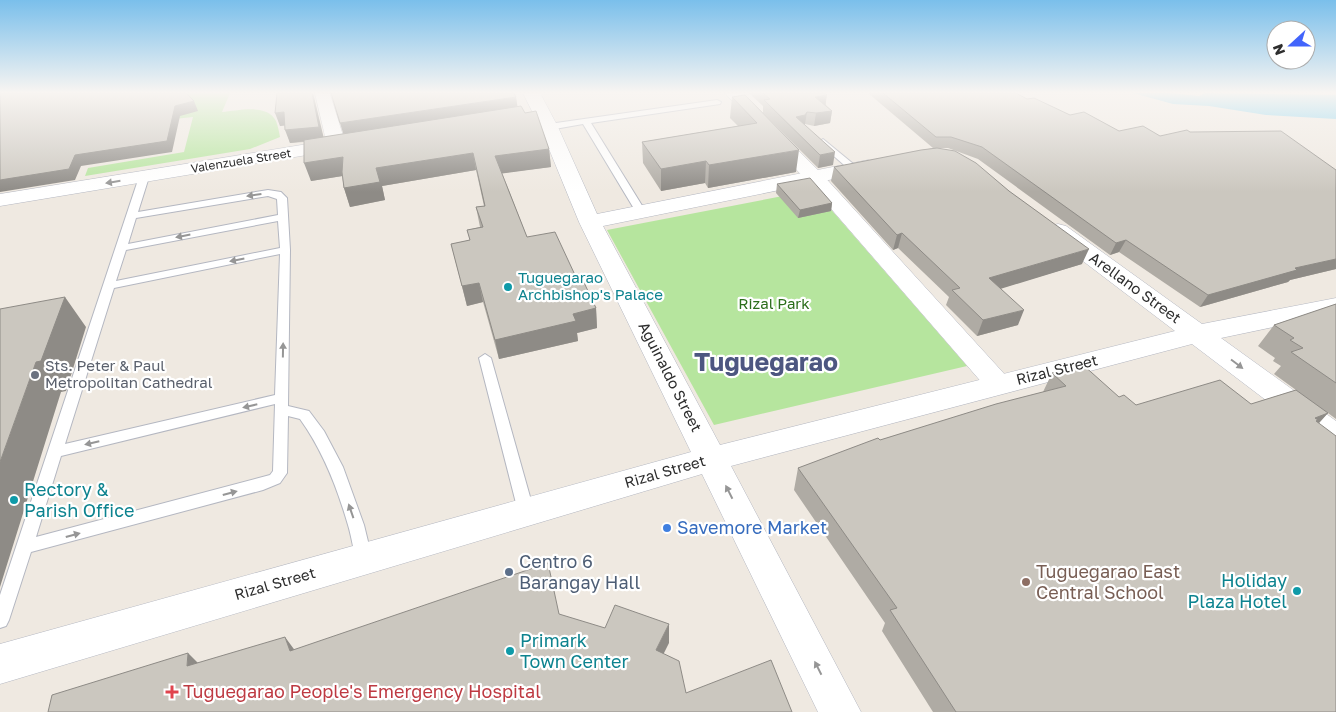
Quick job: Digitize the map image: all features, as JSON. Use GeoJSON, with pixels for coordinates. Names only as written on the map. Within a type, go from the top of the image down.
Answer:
{"type":"FeatureCollection","features":[{"type":"Feature","properties":{"kind":"street","name":"Valenzuela Street"},"geometry":{"type":"LineString","coordinates":[[0,200],[344,144],[336,126]]}},
{"type":"Feature","properties":{"kind":"street","name":"Aguinaldo Street"},"geometry":{"type":"LineString","coordinates":[[543,126],[840,712]]}},
{"type":"Feature","properties":{"kind":"street"},"geometry":{"type":"LineString","coordinates":[[765,126],[814,177],[1000,385]]}},
{"type":"Feature","properties":{"kind":"street"},"geometry":{"type":"LineString","coordinates":[[590,222],[890,162]]}},
{"type":"Feature","properties":{"kind":"street","name":"Arellano Street"},"geometry":{"type":"LineString","coordinates":[[1037,216],[1336,437]]}},
{"type":"Feature","properties":{"kind":"street","name":"Rizal Street"},"geometry":{"type":"LineString","coordinates":[[0,664],[712,459],[1198,334],[1336,306]]}},
{"type":"Feature","properties":{"kind":"lane"},"geometry":{"type":"LineString","coordinates":[[589,126],[642,212]]}},
{"type":"Feature","properties":{"kind":"lane"},"geometry":{"type":"LineString","coordinates":[[815,134],[854,169]]}},
{"type":"Feature","properties":{"kind":"lane"},"geometry":{"type":"LineString","coordinates":[[0,620],[26,547],[144,177]]}},
{"type":"Feature","properties":{"kind":"lane"},"geometry":{"type":"LineString","coordinates":[[26,547],[263,484],[275,479],[280,473],[284,250],[282,198],[278,194],[268,193],[132,216]]}},
{"type":"Feature","properties":{"kind":"lane"},"geometry":{"type":"LineString","coordinates":[[122,248],[282,217]]}},
{"type":"Feature","properties":{"kind":"lane"},"geometry":{"type":"LineString","coordinates":[[110,285],[284,250]]}},
{"type":"Feature","properties":{"kind":"lane"},"geometry":{"type":"LineString","coordinates":[[485,358],[526,511]]}},
{"type":"Feature","properties":{"kind":"lane"},"geometry":{"type":"LineString","coordinates":[[56,452],[282,404],[304,416],[319,435],[336,467],[356,525],[364,558]]}},
{"type":"Feature","properties":{"kind":"green space"},"geometry":{"type":"Polygon","coordinates":[[[191,126],[278,127],[280,137],[250,149],[85,176],[88,168],[184,152],[191,126]]]}},
{"type":"Feature","properties":{"kind":"green space","name":"Rizal Park"},"geometry":{"type":"Polygon","coordinates":[[[814,190],[967,366],[714,425],[607,230],[814,190]]]}},
{"type":"Feature","properties":{"kind":"building"},"geometry":{"type":"Polygon","coordinates":[[[0,126],[170,126],[167,141],[75,155],[69,169],[0,180],[0,126]]]}},
{"type":"Feature","properties":{"kind":"building"},"geometry":{"type":"Polygon","coordinates":[[[285,126],[319,127],[285,130],[285,126]]]}},
{"type":"Feature","properties":{"kind":"building"},"geometry":{"type":"Polygon","coordinates":[[[392,126],[541,126],[549,149],[495,156],[527,237],[555,232],[575,275],[580,274],[596,308],[573,314],[576,321],[495,340],[479,283],[462,286],[451,244],[470,240],[467,230],[483,227],[476,207],[485,206],[473,153],[376,168],[380,182],[344,188],[343,157],[304,163],[304,140],[392,126]]]}},
{"type":"Feature","properties":{"kind":"building"},"geometry":{"type":"Polygon","coordinates":[[[737,126],[776,126],[799,150],[709,165],[706,161],[661,169],[642,142],[737,126]]]}},
{"type":"Feature","properties":{"kind":"building"},"geometry":{"type":"Polygon","coordinates":[[[791,126],[806,126],[835,152],[820,155],[791,126]]]}},
{"type":"Feature","properties":{"kind":"building"},"geometry":{"type":"Polygon","coordinates":[[[923,126],[1110,126],[1119,131],[1143,126],[1160,136],[1187,130],[1190,132],[1281,131],[1336,170],[1336,259],[1295,268],[1297,270],[1208,295],[1126,240],[1116,243],[982,147],[951,137],[936,137],[923,126]]]}},
{"type":"Feature","properties":{"kind":"building"},"geometry":{"type":"Polygon","coordinates":[[[937,148],[955,151],[976,163],[1009,191],[1089,249],[989,278],[1024,310],[983,320],[952,290],[960,288],[902,233],[897,235],[834,167],[937,148]]]}},
{"type":"Feature","properties":{"kind":"building"},"geometry":{"type":"Polygon","coordinates":[[[810,178],[832,203],[800,210],[777,184],[810,178]]]}},
{"type":"Feature","properties":{"kind":"building"},"geometry":{"type":"Polygon","coordinates":[[[65,297],[41,361],[36,362],[0,462],[0,309],[65,297]]]}},
{"type":"Feature","properties":{"kind":"building"},"geometry":{"type":"Polygon","coordinates":[[[1336,304],[1336,383],[1291,352],[1303,348],[1290,340],[1294,338],[1274,325],[1336,304]]]}},
{"type":"Feature","properties":{"kind":"building","name":"Tuguegarao East Central School"},"geometry":{"type":"Polygon","coordinates":[[[1082,364],[1119,397],[1124,395],[1136,405],[1220,380],[1251,404],[1296,390],[1328,413],[1315,418],[1318,420],[1316,421],[1336,436],[1336,712],[956,712],[890,610],[897,608],[798,468],[878,438],[880,440],[996,404],[1066,386],[1052,373],[1082,364]]]}},
{"type":"Feature","properties":{"kind":"building","name":"Primark Town Center"},"geometry":{"type":"Polygon","coordinates":[[[548,563],[559,614],[605,628],[615,605],[669,624],[656,650],[679,661],[686,693],[771,660],[792,712],[48,712],[52,695],[188,653],[187,666],[285,637],[290,651],[548,563]]]}},
{"type":"Feature","properties":{"kind":"place","name":"Tuguegarao Archbishop's Palace"},"geometry":{"type":"Point","coordinates":[508,287]}},
{"type":"Feature","properties":{"kind":"place","name":"Sts. Peter & Paul Metropolitan Cathedral"},"geometry":{"type":"Point","coordinates":[35,375]}},
{"type":"Feature","properties":{"kind":"place","name":"Rectory & Parish Office"},"geometry":{"type":"Point","coordinates":[14,500]}},
{"type":"Feature","properties":{"kind":"place","name":"Savemore Market"},"geometry":{"type":"Point","coordinates":[667,528]}},
{"type":"Feature","properties":{"kind":"place","name":"Centro 6 Barangay Hall"},"geometry":{"type":"Point","coordinates":[509,572]}},
{"type":"Feature","properties":{"kind":"place","name":"Tuguegarao East Central School"},"geometry":{"type":"Point","coordinates":[1026,582]}},
{"type":"Feature","properties":{"kind":"place","name":"Holiday Plaza Hotel"},"geometry":{"type":"Point","coordinates":[1297,591]}},
{"type":"Feature","properties":{"kind":"place","name":"Primark Town Center"},"geometry":{"type":"Point","coordinates":[510,651]}},
{"type":"Feature","properties":{"kind":"place","name":"Tuguegarao People's Emergency Hospital"},"geometry":{"type":"Point","coordinates":[172,692]}},
{"type":"Feature","properties":{"kind":"district","name":"Tuguegarao"},"geometry":{"type":"Point","coordinates":[766,362]}}]}
